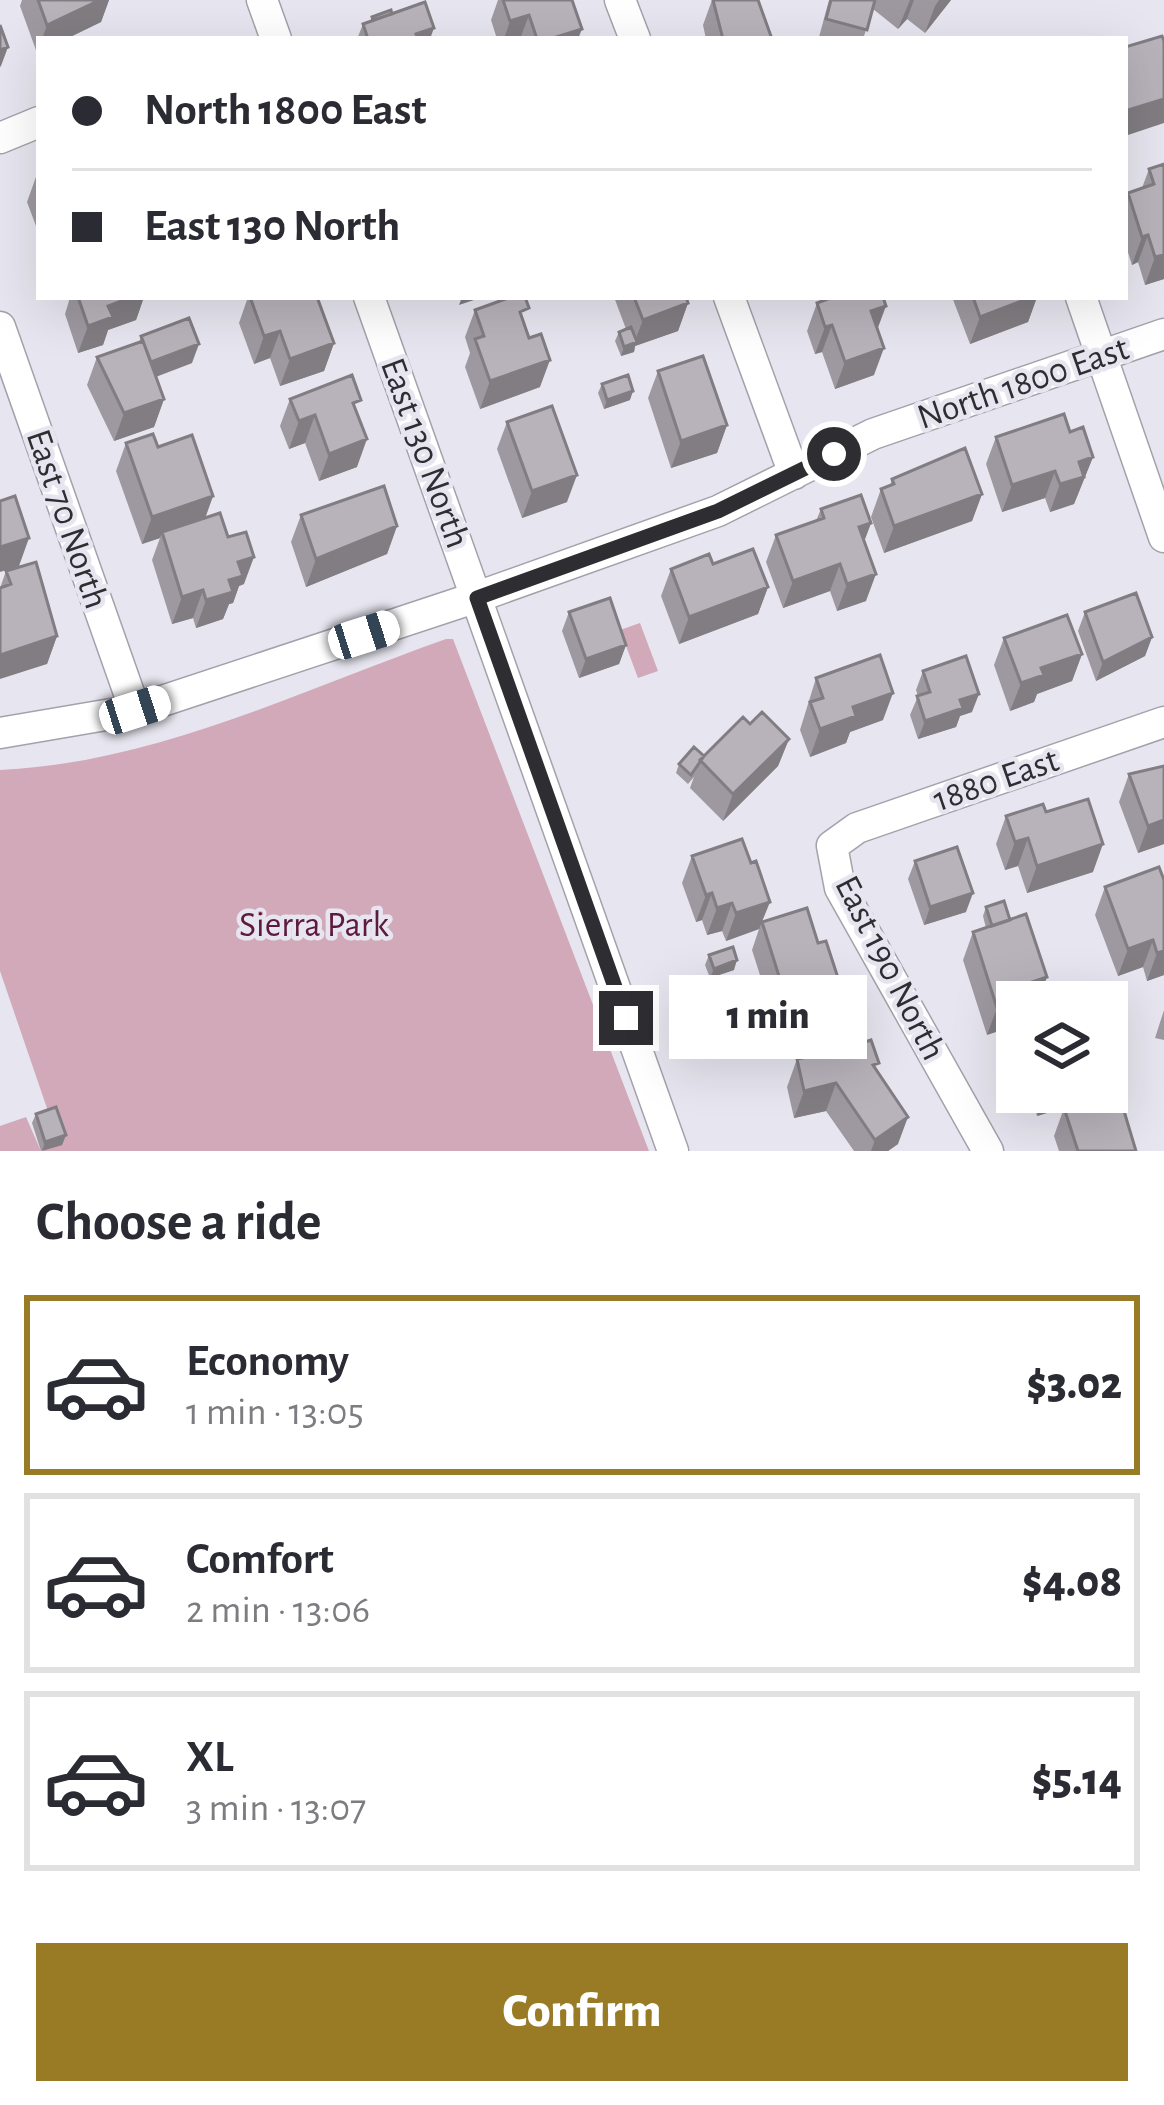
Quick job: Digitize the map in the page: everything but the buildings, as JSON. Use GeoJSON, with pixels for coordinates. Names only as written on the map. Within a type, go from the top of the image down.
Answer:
{"type":"FeatureCollection","features":[{"type":"Feature","properties":{"kind":"street"},"geometry":{"type":"LineString","coordinates":[[262,0],[266,36]]}},
{"type":"Feature","properties":{"kind":"street"},"geometry":{"type":"LineString","coordinates":[[620,0],[634,36]]}},
{"type":"Feature","properties":{"kind":"street"},"geometry":{"type":"LineString","coordinates":[[0,138],[36,123]]}},
{"type":"Feature","properties":{"kind":"street","name":"East 130 North"},"geometry":{"type":"LineString","coordinates":[[370,300],[673,1151]]}},
{"type":"Feature","properties":{"kind":"street"},"geometry":{"type":"LineString","coordinates":[[730,300],[794,474]]}},
{"type":"Feature","properties":{"kind":"street"},"geometry":{"type":"LineString","coordinates":[[1083,300],[1164,537]]}},
{"type":"Feature","properties":{"kind":"street","name":"East 70 North"},"geometry":{"type":"LineString","coordinates":[[0,327],[135,710]]}},
{"type":"Feature","properties":{"kind":"street","name":"North 1800 East"},"geometry":{"type":"LineString","coordinates":[[0,733],[135,710],[477,598],[718,511],[873,434],[1164,334]]}},
{"type":"Feature","properties":{"kind":"street","name":"1880 East"},"geometry":{"type":"LineString","coordinates":[[832,846],[857,828],[1164,722]]}},
{"type":"Feature","properties":{"kind":"street","name":"East 190 North"},"geometry":{"type":"LineString","coordinates":[[832,846],[840,888],[988,1151]]}},
{"type":"Feature","properties":{"kind":"green space"},"geometry":{"type":"Polygon","coordinates":[[[640,623],[658,671],[638,678],[620,630],[640,623]]]}},
{"type":"Feature","properties":{"kind":"green space","name":"Sierra Park"},"geometry":{"type":"Polygon","coordinates":[[[453,639],[649,1151],[43,1151],[50,1117],[0,971],[0,770],[114,754],[171,739],[453,639]]]}},
{"type":"Feature","properties":{"kind":"green space"},"geometry":{"type":"Polygon","coordinates":[[[26,1117],[41,1151],[0,1151],[0,1126],[26,1117]]]}},
{"type":"Feature","properties":{"kind":"route"},"geometry":{"type":"LineString","coordinates":[[626,1018],[477,598],[718,511],[834,454]]}}]}
